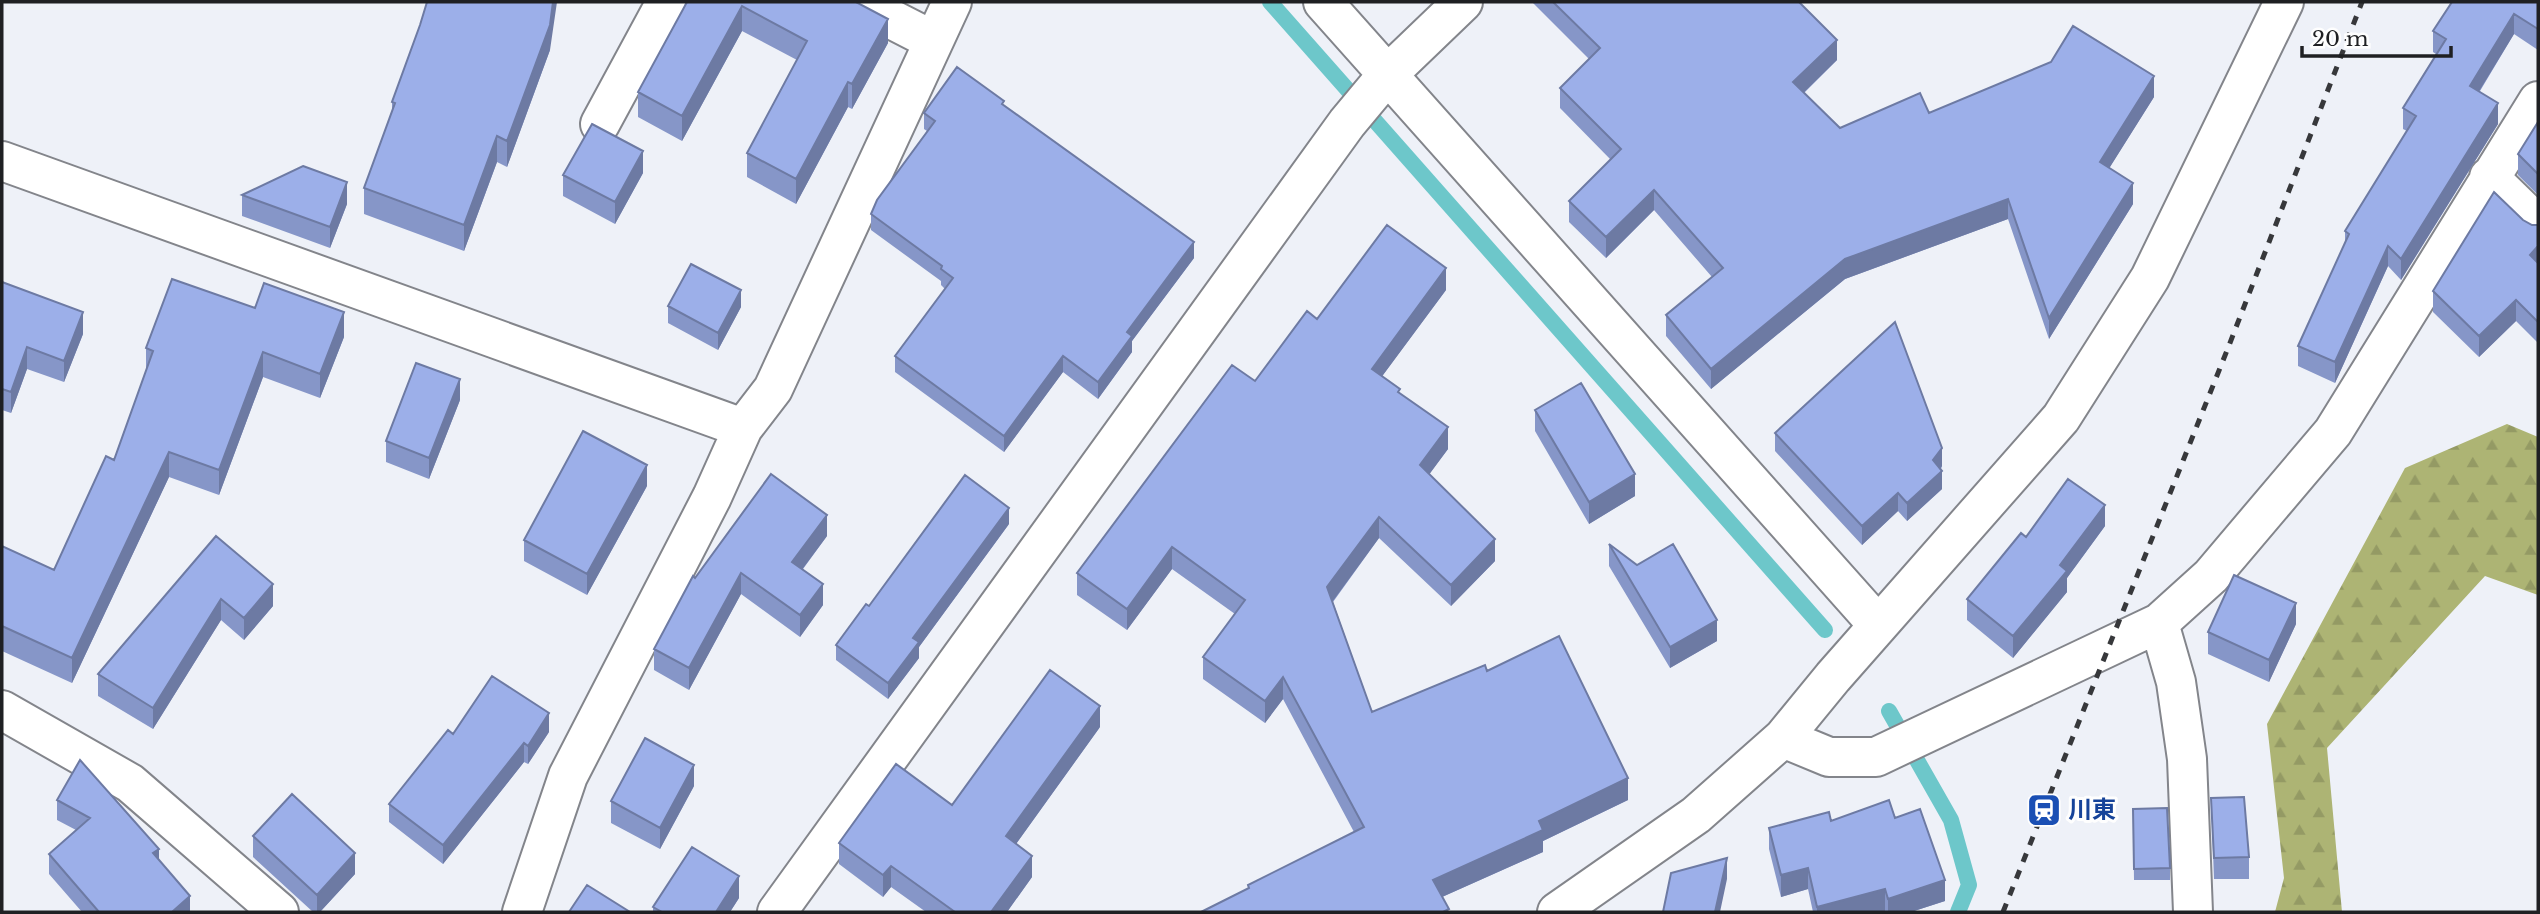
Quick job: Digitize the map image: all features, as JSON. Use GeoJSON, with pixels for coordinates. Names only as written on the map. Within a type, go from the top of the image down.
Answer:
{"type":"FeatureCollection","features":[{"type":"Feature","properties":{"kind":"street"},"geometry":{"type":"LineString","coordinates":[[600,124],[666,2]]}},
{"type":"Feature","properties":{"kind":"street"},"geometry":{"type":"LineString","coordinates":[[858,2],[934,41]]}},
{"type":"Feature","properties":{"kind":"street"},"geometry":{"type":"LineString","coordinates":[[522,912],[568,776],[712,497],[743,428],[773,389],[953,2]]}},
{"type":"Feature","properties":{"kind":"street"},"geometry":{"type":"LineString","coordinates":[[1323,2],[1878,625]]}},
{"type":"Feature","properties":{"kind":"street"},"geometry":{"type":"LineString","coordinates":[[778,912],[1347,123],[1387,75],[1463,2]]}},
{"type":"Feature","properties":{"kind":"street"},"geometry":{"type":"LineString","coordinates":[[1557,912],[1696,815],[1783,738],[1878,625],[2061,418],[2150,278],[2284,2]]}},
{"type":"Feature","properties":{"kind":"street"},"geometry":{"type":"LineString","coordinates":[[1783,738],[1829,757],[1876,758],[2160,623],[2211,576],[2333,432],[2538,101]]}},
{"type":"Feature","properties":{"kind":"street"},"geometry":{"type":"LineString","coordinates":[[2,161],[743,428]]}},
{"type":"Feature","properties":{"kind":"street"},"geometry":{"type":"LineString","coordinates":[[2489,177],[2538,225]]}},
{"type":"Feature","properties":{"kind":"street"},"geometry":{"type":"LineString","coordinates":[[2160,623],[2176,681],[2187,759],[2193,912]]}},
{"type":"Feature","properties":{"kind":"street"},"geometry":{"type":"LineString","coordinates":[[2,710],[130,783],[278,912]]}},
{"type":"Feature","properties":{"kind":"green space"},"geometry":{"type":"Polygon","coordinates":[[[2507,424],[2538,437],[2538,595],[2485,576],[2327,748],[2342,912],[2275,912],[2284,878],[2267,724],[2405,468],[2507,424]]]}},
{"type":"Feature","properties":{"kind":"building"},"geometry":{"type":"Polygon","coordinates":[[[427,2],[553,2],[550,25],[507,141],[497,136],[464,225],[364,188],[427,2]]]}},
{"type":"Feature","properties":{"kind":"building"},"geometry":{"type":"Polygon","coordinates":[[[687,2],[856,2],[888,19],[852,84],[848,82],[796,179],[747,153],[807,41],[742,6],[682,116],[638,92],[687,2]]]}},
{"type":"Feature","properties":{"kind":"building"},"geometry":{"type":"Polygon","coordinates":[[[1553,2],[1799,2],[1837,40],[1793,82],[1840,128],[1920,93],[1929,113],[2051,62],[2073,26],[2154,76],[2100,162],[2133,183],[2049,318],[2008,199],[1845,259],[1711,369],[1666,315],[1723,268],[1654,190],[1606,237],[1569,201],[1621,149],[1560,88],[1600,48],[1553,2]]]}},
{"type":"Feature","properties":{"kind":"building"},"geometry":{"type":"Polygon","coordinates":[[[2452,2],[2538,2],[2538,29],[2514,14],[2470,86],[2498,103],[2401,259],[2388,246],[2335,362],[2298,346],[2349,234],[2345,231],[2416,116],[2403,108],[2446,39],[2433,31],[2452,2]]]}},
{"type":"Feature","properties":{"kind":"building"},"geometry":{"type":"Polygon","coordinates":[[[957,67],[1004,101],[1002,104],[1194,242],[1127,332],[1132,336],[1098,382],[1063,356],[1004,436],[895,356],[953,278],[941,269],[942,266],[871,214],[877,200],[935,121],[924,113],[957,67]]]}},
{"type":"Feature","properties":{"kind":"building"},"geometry":{"type":"Polygon","coordinates":[[[2538,122],[2538,174],[2518,154],[2538,122]]]}},
{"type":"Feature","properties":{"kind":"building"},"geometry":{"type":"Polygon","coordinates":[[[592,124],[643,151],[615,202],[563,175],[592,124]]]}},
{"type":"Feature","properties":{"kind":"building"},"geometry":{"type":"Polygon","coordinates":[[[303,166],[347,182],[330,227],[242,195],[303,166]]]}},
{"type":"Feature","properties":{"kind":"building"},"geometry":{"type":"Polygon","coordinates":[[[2494,192],[2523,220],[2538,225],[2538,246],[2530,255],[2538,263],[2538,322],[2516,300],[2479,336],[2433,291],[2494,192]]]}},
{"type":"Feature","properties":{"kind":"building"},"geometry":{"type":"Polygon","coordinates":[[[1387,225],[1446,268],[1372,369],[1400,389],[1398,392],[1448,427],[1420,465],[1495,539],[1451,585],[1379,517],[1327,587],[1372,712],[1485,665],[1487,671],[1559,636],[1628,778],[1539,821],[1543,830],[1433,880],[1449,909],[1443,912],[1201,912],[1249,888],[1248,885],[1364,827],[1283,677],[1265,701],[1203,657],[1245,600],[1172,547],[1127,609],[1077,573],[1232,365],[1255,381],[1307,311],[1317,319],[1387,225]]]}},
{"type":"Feature","properties":{"kind":"building"},"geometry":{"type":"Polygon","coordinates":[[[691,264],[741,290],[718,333],[668,306],[691,264]]]}},
{"type":"Feature","properties":{"kind":"building"},"geometry":{"type":"Polygon","coordinates":[[[172,279],[255,308],[264,283],[344,312],[320,374],[263,352],[219,470],[169,452],[72,658],[2,626],[2,546],[54,570],[106,456],[114,460],[153,351],[146,348],[172,279]]]}},
{"type":"Feature","properties":{"kind":"building"},"geometry":{"type":"Polygon","coordinates":[[[2,282],[83,312],[64,361],[27,347],[11,392],[2,389],[2,282]]]}},
{"type":"Feature","properties":{"kind":"building"},"geometry":{"type":"Polygon","coordinates":[[[1895,322],[1942,448],[1933,460],[1942,471],[1907,503],[1898,493],[1862,526],[1775,433],[1895,322]]]}},
{"type":"Feature","properties":{"kind":"building"},"geometry":{"type":"Polygon","coordinates":[[[416,363],[460,379],[429,458],[386,441],[416,363]]]}},
{"type":"Feature","properties":{"kind":"building"},"geometry":{"type":"Polygon","coordinates":[[[1581,383],[1635,474],[1589,502],[1535,410],[1581,383]]]}},
{"type":"Feature","properties":{"kind":"building"},"geometry":{"type":"Polygon","coordinates":[[[583,431],[647,465],[587,574],[524,540],[583,431]]]}},
{"type":"Feature","properties":{"kind":"building"},"geometry":{"type":"Polygon","coordinates":[[[771,474],[827,515],[792,562],[823,584],[800,615],[741,573],[689,668],[654,649],[693,576],[695,578],[771,474]]]}},
{"type":"Feature","properties":{"kind":"building"},"geometry":{"type":"Polygon","coordinates":[[[965,475],[1009,508],[913,638],[919,642],[888,683],[836,645],[866,604],[869,606],[965,475]]]}},
{"type":"Feature","properties":{"kind":"building"},"geometry":{"type":"Polygon","coordinates":[[[2068,479],[2105,505],[2060,565],[2067,571],[2013,636],[1967,599],[2021,533],[2026,537],[2068,479]]]}},
{"type":"Feature","properties":{"kind":"building"},"geometry":{"type":"Polygon","coordinates":[[[216,536],[273,584],[244,618],[221,599],[153,708],[98,674],[216,536]]]}},
{"type":"Feature","properties":{"kind":"building"},"geometry":{"type":"Polygon","coordinates":[[[1609,544],[1637,565],[1673,544],[1717,620],[1670,647],[1609,544]]]}},
{"type":"Feature","properties":{"kind":"building"},"geometry":{"type":"Polygon","coordinates":[[[2234,575],[2296,603],[2269,660],[2208,632],[2234,575]]]}},
{"type":"Feature","properties":{"kind":"building"},"geometry":{"type":"Polygon","coordinates":[[[1050,670],[1100,706],[1006,836],[1032,856],[991,912],[955,912],[891,866],[883,875],[839,843],[896,764],[952,805],[1050,670]]]}},
{"type":"Feature","properties":{"kind":"building"},"geometry":{"type":"Polygon","coordinates":[[[492,676],[549,713],[528,746],[524,743],[443,845],[389,804],[448,730],[453,734],[492,676]]]}},
{"type":"Feature","properties":{"kind":"building"},"geometry":{"type":"Polygon","coordinates":[[[645,738],[694,765],[660,828],[611,801],[645,738]]]}},
{"type":"Feature","properties":{"kind":"building"},"geometry":{"type":"Polygon","coordinates":[[[80,760],[159,849],[153,853],[190,896],[172,912],[99,912],[49,854],[90,818],[57,800],[80,760]]]}},
{"type":"Feature","properties":{"kind":"building"},"geometry":{"type":"Polygon","coordinates":[[[292,794],[355,853],[317,895],[253,836],[292,794]]]}},
{"type":"Feature","properties":{"kind":"building"},"geometry":{"type":"Polygon","coordinates":[[[2244,797],[2249,857],[2214,858],[2211,798],[2244,797]]]}},
{"type":"Feature","properties":{"kind":"building"},"geometry":{"type":"Polygon","coordinates":[[[1889,800],[1895,818],[1920,809],[1945,880],[1888,899],[1885,889],[1817,907],[1808,868],[1781,875],[1769,828],[1829,812],[1831,821],[1889,800]]]}},
{"type":"Feature","properties":{"kind":"building"},"geometry":{"type":"Polygon","coordinates":[[[2167,808],[2170,868],[2134,869],[2133,809],[2167,808]]]}},
{"type":"Feature","properties":{"kind":"building"},"geometry":{"type":"Polygon","coordinates":[[[692,847],[739,876],[716,912],[662,912],[653,907],[692,847]]]}},
{"type":"Feature","properties":{"kind":"building"},"geometry":{"type":"Polygon","coordinates":[[[1727,858],[1715,912],[1663,912],[1671,873],[1727,858]]]}},
{"type":"Feature","properties":{"kind":"building"},"geometry":{"type":"Polygon","coordinates":[[[587,885],[630,912],[569,912],[587,885]]]}},
{"type":"Feature","properties":{"kind":"waterway"},"geometry":{"type":"LineString","coordinates":[[1270,2],[1825,630]]}},
{"type":"Feature","properties":{"kind":"waterway"},"geometry":{"type":"LineString","coordinates":[[1889,711],[1951,820],[1969,885],[1958,912]]}},
{"type":"Feature","properties":{"kind":"railway"},"geometry":{"type":"LineString","coordinates":[[2003,912],[2228,348],[2362,2]]}},
{"type":"Feature","properties":{"kind":"place","name":"川東"},"geometry":{"type":"Point","coordinates":[2044,810]}}]}
